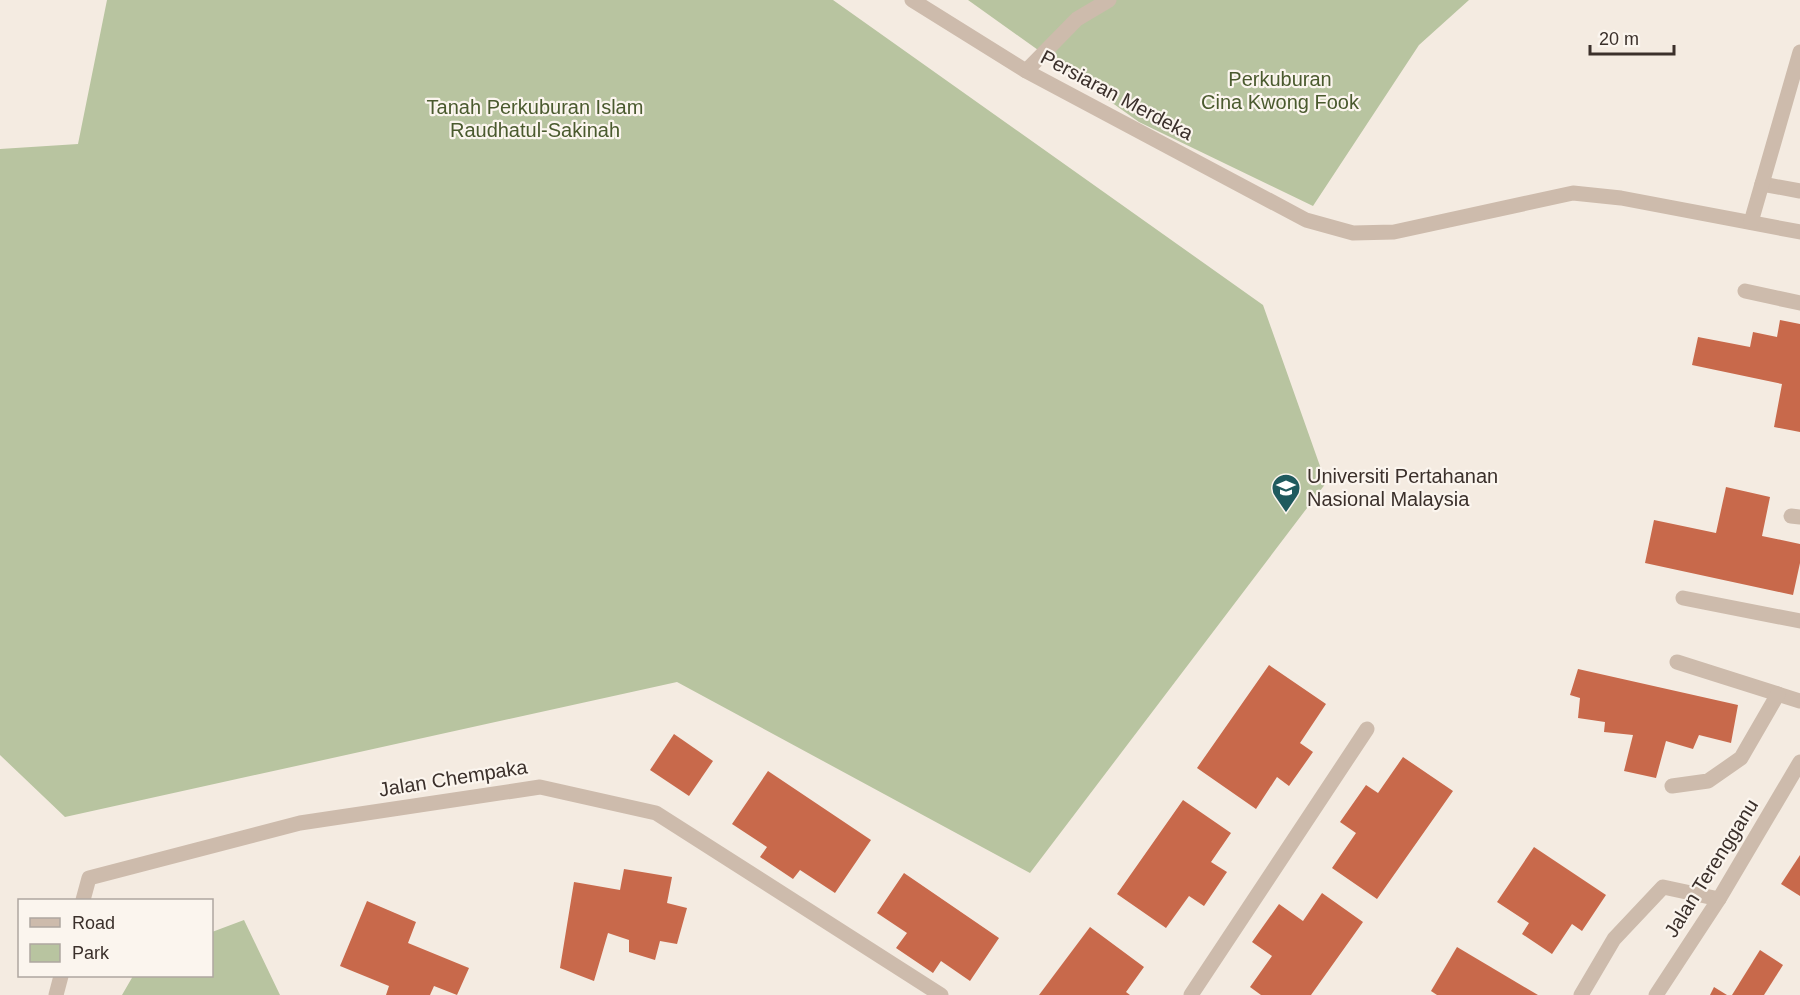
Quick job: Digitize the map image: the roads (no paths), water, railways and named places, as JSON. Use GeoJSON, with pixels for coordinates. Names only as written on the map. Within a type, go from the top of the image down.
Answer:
{"type":"FeatureCollection","features":[{"type":"Feature","properties":{"kind":"street","name":"Persiaran Merdeka"},"geometry":{"type":"LineString","coordinates":[[912,0],[1026,71],[1306,220],[1353,232],[1394,232],[1573,193],[1621,198],[1800,232]]}},
{"type":"Feature","properties":{"kind":"street"},"geometry":{"type":"LineString","coordinates":[[1026,71],[1077,19],[1109,0]]}},
{"type":"Feature","properties":{"kind":"street"},"geometry":{"type":"LineString","coordinates":[[1751,222],[1800,52]]}},
{"type":"Feature","properties":{"kind":"street"},"geometry":{"type":"LineString","coordinates":[[1762,184],[1800,191]]}},
{"type":"Feature","properties":{"kind":"street"},"geometry":{"type":"LineString","coordinates":[[1745,291],[1800,303]]}},
{"type":"Feature","properties":{"kind":"street"},"geometry":{"type":"LineString","coordinates":[[1683,598],[1800,621]]}},
{"type":"Feature","properties":{"kind":"street"},"geometry":{"type":"LineString","coordinates":[[1677,662],[1800,701]]}},
{"type":"Feature","properties":{"kind":"street"},"geometry":{"type":"LineString","coordinates":[[1672,786],[1708,781],[1741,758],[1778,694]]}},
{"type":"Feature","properties":{"kind":"street"},"geometry":{"type":"LineString","coordinates":[[1191,995],[1367,729]]}},
{"type":"Feature","properties":{"kind":"street","name":"Jalan Terengganu"},"geometry":{"type":"LineString","coordinates":[[1656,995],[1719,899],[1800,762]]}},
{"type":"Feature","properties":{"kind":"street","name":"Jalan Chempaka"},"geometry":{"type":"LineString","coordinates":[[83,899],[89,878],[300,822],[540,787],[657,813],[923,990],[941,995]]}},
{"type":"Feature","properties":{"kind":"street"},"geometry":{"type":"LineString","coordinates":[[1581,995],[1614,939],[1663,887],[1719,899]]}},
{"type":"Feature","properties":{"kind":"street"},"geometry":{"type":"LineString","coordinates":[[56,995],[61,977]]}},
{"type":"Feature","properties":{"kind":"place","name":"Universiti Pertahanan Nasional Malaysia"},"geometry":{"type":"Point","coordinates":[1286,514]}},
{"type":"Feature","properties":{"kind":"park label","name":"Perkuburan Cina Kwong Fook"},"geometry":{"type":"Point","coordinates":[1280,90]}},
{"type":"Feature","properties":{"kind":"park label","name":"Tanah Perkuburan Islam Raudhatul-Sakinah"},"geometry":{"type":"Point","coordinates":[535,118]}}]}
